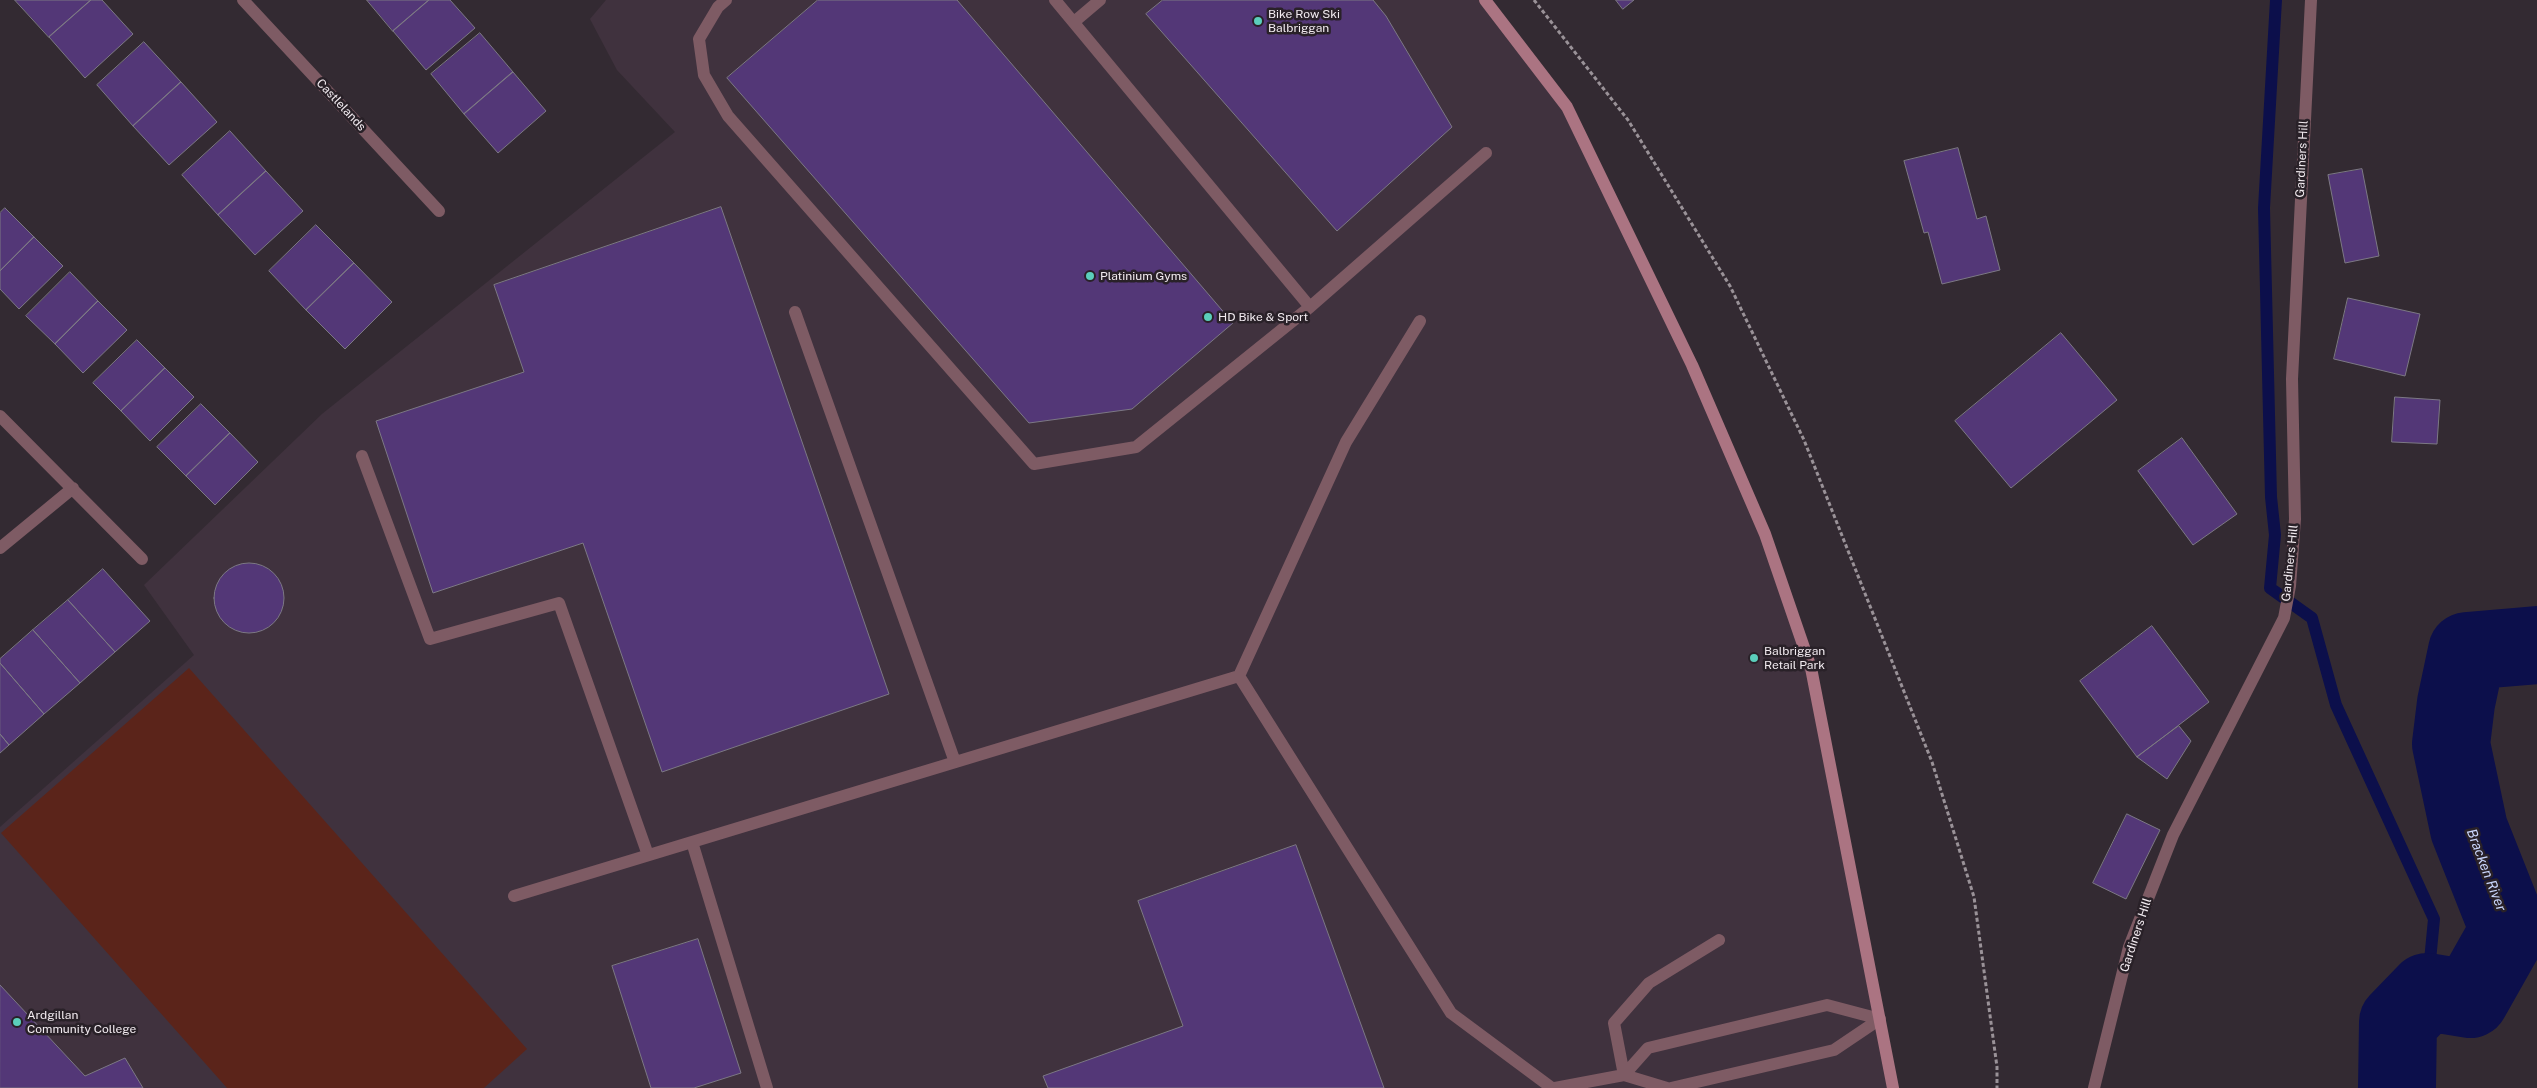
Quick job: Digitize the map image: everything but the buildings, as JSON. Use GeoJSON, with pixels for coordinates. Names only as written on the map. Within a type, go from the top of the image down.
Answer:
{"type":"FeatureCollection","features":[{"type":"Feature","properties":{"kind":"main road"},"geometry":{"type":"LineString","coordinates":[[1486,0],[1566,107],[1692,365],[1765,534],[1810,668],[1893,1088]]}},
{"type":"Feature","properties":{"kind":"street","name":"Castlelands"},"geometry":{"type":"LineString","coordinates":[[243,0],[439,210]]}},
{"type":"Feature","properties":{"kind":"street"},"geometry":{"type":"LineString","coordinates":[[726,0],[718,7],[699,39],[704,75],[728,116],[1034,464],[1136,447],[1310,306],[1486,153]]}},
{"type":"Feature","properties":{"kind":"street"},"geometry":{"type":"LineString","coordinates":[[1055,0],[1310,306]]}},
{"type":"Feature","properties":{"kind":"street"},"geometry":{"type":"LineString","coordinates":[[1074,22],[1100,0]]}},
{"type":"Feature","properties":{"kind":"street","name":"Gardiners Hill"},"geometry":{"type":"LineString","coordinates":[[2094,1088],[2130,947],[2173,835],[2284,618],[2290,586],[2295,519],[2292,379],[2311,0]]}},
{"type":"Feature","properties":{"kind":"street"},"geometry":{"type":"LineString","coordinates":[[795,312],[955,762]]}},
{"type":"Feature","properties":{"kind":"street"},"geometry":{"type":"LineString","coordinates":[[514,896],[1239,676],[1346,442],[1420,321]]}},
{"type":"Feature","properties":{"kind":"street"},"geometry":{"type":"LineString","coordinates":[[0,416],[142,559]]}},
{"type":"Feature","properties":{"kind":"street"},"geometry":{"type":"LineString","coordinates":[[362,456],[430,639],[559,603],[648,855]]}},
{"type":"Feature","properties":{"kind":"street"},"geometry":{"type":"LineString","coordinates":[[0,548],[73,488]]}},
{"type":"Feature","properties":{"kind":"street"},"geometry":{"type":"LineString","coordinates":[[1239,676],[1451,1013],[1554,1088],[1624,1075],[1667,1088]]}},
{"type":"Feature","properties":{"kind":"street"},"geometry":{"type":"LineString","coordinates":[[692,842],[767,1088]]}},
{"type":"Feature","properties":{"kind":"street"},"geometry":{"type":"LineString","coordinates":[[1624,1075],[1614,1023],[1649,984],[1719,940]]}},
{"type":"Feature","properties":{"kind":"street"},"geometry":{"type":"LineString","coordinates":[[1624,1075],[1648,1048],[1827,1005],[1880,1019]]}},
{"type":"Feature","properties":{"kind":"street"},"geometry":{"type":"LineString","coordinates":[[1671,1088],[1834,1050],[1880,1019]]}},
{"type":"Feature","properties":{"kind":"path"},"geometry":{"type":"LineString","coordinates":[[1534,0],[1628,120],[1638,136],[1730,286],[1804,440],[1932,762],[1974,898],[1997,1067],[1997,1088]]}},
{"type":"Feature","properties":{"kind":"shaded area"},"geometry":{"type":"Polygon","coordinates":[[[606,0],[1485,0],[1567,107],[1765,534],[1811,668],[1893,1088],[0,1088],[0,827],[194,655],[144,585],[322,414],[675,132],[617,70],[590,19],[606,0]]]}},
{"type":"Feature","properties":{"kind":"shaded area"},"geometry":{"type":"Polygon","coordinates":[[[189,668],[527,1049],[484,1088],[227,1088],[1,833],[189,668]]]}},
{"type":"Feature","properties":{"kind":"waterway"},"geometry":{"type":"LineString","coordinates":[[2276,0],[2264,208],[2271,497],[2275,535],[2270,588],[2312,618],[2336,705],[2434,919],[2427,992]]}},
{"type":"Feature","properties":{"kind":"waterway","name":"Bracken River"},"geometry":{"type":"LineString","coordinates":[[2397,1088],[2398,1022],[2427,992],[2470,999],[2509,930],[2469,829],[2451,744],[2456,703],[2467,651],[2537,645]]}},
{"type":"Feature","properties":{"kind":"place","name":"Bike Row Ski Balbriggan"},"geometry":{"type":"Point","coordinates":[1258,21]}},
{"type":"Feature","properties":{"kind":"place","name":"Platinium Gyms"},"geometry":{"type":"Point","coordinates":[1090,276]}},
{"type":"Feature","properties":{"kind":"place","name":"HD Bike & Sport"},"geometry":{"type":"Point","coordinates":[1208,317]}},
{"type":"Feature","properties":{"kind":"place","name":"Balbriggan Retail Park"},"geometry":{"type":"Point","coordinates":[1754,658]}},
{"type":"Feature","properties":{"kind":"place","name":"Ardgillan Community College"},"geometry":{"type":"Point","coordinates":[17,1022]}}]}
